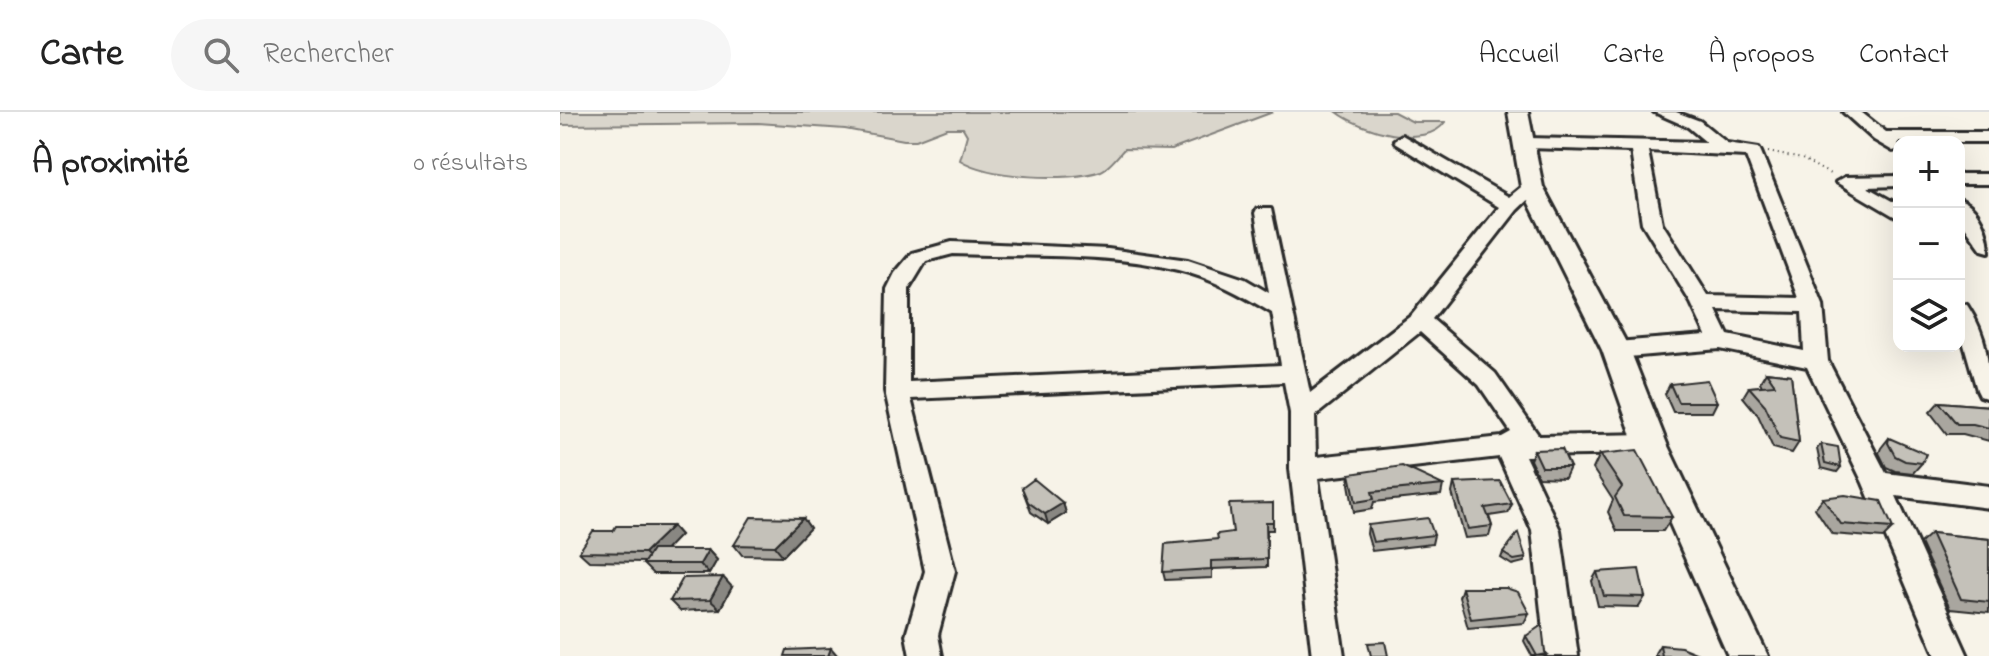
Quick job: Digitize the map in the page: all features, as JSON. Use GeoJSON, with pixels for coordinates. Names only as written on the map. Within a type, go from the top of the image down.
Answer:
{"type":"FeatureCollection","features":[{"type":"Feature","properties":{"kind":"main road"},"geometry":{"type":"LineString","coordinates":[[1518,112],[1527,143],[1532,187],[1616,350],[1651,444],[1748,656]]}},
{"type":"Feature","properties":{"kind":"street"},"geometry":{"type":"LineString","coordinates":[[1662,112],[1694,124],[1723,148]]}},
{"type":"Feature","properties":{"kind":"street"},"geometry":{"type":"LineString","coordinates":[[1851,112],[1893,146]]}},
{"type":"Feature","properties":{"kind":"street"},"geometry":{"type":"LineString","coordinates":[[1880,137],[1989,137]]}},
{"type":"Feature","properties":{"kind":"street"},"geometry":{"type":"LineString","coordinates":[[1402,140],[1510,206]]}},
{"type":"Feature","properties":{"kind":"street"},"geometry":{"type":"LineString","coordinates":[[1527,143],[1723,148],[1753,152],[1812,305],[1816,361],[1877,483],[1952,656]]}},
{"type":"Feature","properties":{"kind":"street"},"geometry":{"type":"LineString","coordinates":[[1639,147],[1644,196],[1652,223],[1702,303],[1720,341]]}},
{"type":"Feature","properties":{"kind":"street"},"geometry":{"type":"LineString","coordinates":[[1965,179],[1989,179]]}},
{"type":"Feature","properties":{"kind":"street"},"geometry":{"type":"LineString","coordinates":[[1845,182],[1893,181]]}},
{"type":"Feature","properties":{"kind":"street"},"geometry":{"type":"LineString","coordinates":[[1845,182],[1893,210]]}},
{"type":"Feature","properties":{"kind":"street"},"geometry":{"type":"LineString","coordinates":[[1302,413],[1420,320],[1510,206],[1532,187]]}},
{"type":"Feature","properties":{"kind":"street"},"geometry":{"type":"LineString","coordinates":[[1961,208],[1989,246]]}},
{"type":"Feature","properties":{"kind":"street"},"geometry":{"type":"LineString","coordinates":[[1264,213],[1302,413],[1303,469],[1320,655]]}},
{"type":"Feature","properties":{"kind":"street"},"geometry":{"type":"LineString","coordinates":[[926,656],[922,635],[940,571],[897,391],[898,289],[905,273],[919,257],[952,248],[1108,255],[1181,264],[1238,284],[1283,310]]}},
{"type":"Feature","properties":{"kind":"street"},"geometry":{"type":"LineString","coordinates":[[1702,303],[1812,305]]}},
{"type":"Feature","properties":{"kind":"street"},"geometry":{"type":"LineString","coordinates":[[1420,320],[1487,379],[1527,435],[1507,446]]}},
{"type":"Feature","properties":{"kind":"street"},"geometry":{"type":"LineString","coordinates":[[1973,322],[1989,390]]}},
{"type":"Feature","properties":{"kind":"street"},"geometry":{"type":"LineString","coordinates":[[1616,350],[1720,341],[1816,361]]}},
{"type":"Feature","properties":{"kind":"street"},"geometry":{"type":"LineString","coordinates":[[897,391],[1294,373]]}},
{"type":"Feature","properties":{"kind":"street"},"geometry":{"type":"LineString","coordinates":[[1303,469],[1507,446],[1651,444]]}},
{"type":"Feature","properties":{"kind":"street"},"geometry":{"type":"LineString","coordinates":[[1507,446],[1546,530],[1562,656]]}},
{"type":"Feature","properties":{"kind":"street"},"geometry":{"type":"LineString","coordinates":[[1877,483],[1989,497]]}},
{"type":"Feature","properties":{"kind":"path"},"geometry":{"type":"LineString","coordinates":[[1753,152],[1802,159],[1845,182]]}},
{"type":"Feature","properties":{"kind":"shaded area"},"geometry":{"type":"Polygon","coordinates":[[[560,112],[1273,112],[1171,150],[1124,149],[1101,171],[1050,177],[990,171],[960,160],[967,135],[963,128],[947,128],[916,140],[904,140],[845,129],[758,123],[560,125],[560,112]]]}},
{"type":"Feature","properties":{"kind":"shaded area"},"geometry":{"type":"Polygon","coordinates":[[[1337,112],[1394,112],[1413,122],[1445,122],[1436,130],[1409,136],[1361,125],[1337,112]]]}},
{"type":"Feature","properties":{"kind":"building"},"geometry":{"type":"Polygon","coordinates":[[[1766,372],[1791,375],[1799,442],[1780,438],[1765,405],[1749,387],[1775,385],[1766,372]]]}},
{"type":"Feature","properties":{"kind":"building"},"geometry":{"type":"Polygon","coordinates":[[[1707,380],[1717,402],[1678,402],[1670,384],[1707,380]]]}},
{"type":"Feature","properties":{"kind":"building"},"geometry":{"type":"Polygon","coordinates":[[[1939,402],[1989,406],[1989,428],[1957,424],[1939,402]]]}},
{"type":"Feature","properties":{"kind":"building"},"geometry":{"type":"Polygon","coordinates":[[[1889,438],[1926,454],[1922,463],[1895,456],[1888,443],[1889,438]]]}},
{"type":"Feature","properties":{"kind":"building"},"geometry":{"type":"Polygon","coordinates":[[[1821,444],[1838,447],[1841,467],[1825,463],[1821,444]]]}},
{"type":"Feature","properties":{"kind":"building"},"geometry":{"type":"Polygon","coordinates":[[[1562,449],[1570,467],[1542,467],[1534,450],[1562,449]]]}},
{"type":"Feature","properties":{"kind":"building"},"geometry":{"type":"Polygon","coordinates":[[[1637,450],[1672,517],[1624,516],[1615,497],[1622,487],[1600,454],[1637,450]]]}},
{"type":"Feature","properties":{"kind":"building"},"geometry":{"type":"Polygon","coordinates":[[[1402,466],[1443,485],[1372,492],[1374,499],[1356,502],[1350,474],[1402,466]]]}},
{"type":"Feature","properties":{"kind":"building"},"geometry":{"type":"Polygon","coordinates":[[[1034,479],[1063,503],[1045,514],[1028,502],[1022,488],[1034,479]]]}},
{"type":"Feature","properties":{"kind":"building"},"geometry":{"type":"Polygon","coordinates":[[[1500,481],[1512,504],[1485,508],[1492,526],[1468,529],[1454,483],[1500,481]]]}},
{"type":"Feature","properties":{"kind":"building"},"geometry":{"type":"Polygon","coordinates":[[[1845,495],[1881,501],[1893,528],[1841,524],[1823,498],[1845,495]]]}},
{"type":"Feature","properties":{"kind":"building"},"geometry":{"type":"Polygon","coordinates":[[[1273,503],[1273,522],[1266,522],[1267,559],[1211,561],[1211,569],[1163,572],[1165,544],[1218,539],[1217,534],[1233,532],[1229,504],[1273,503]]]}},
{"type":"Feature","properties":{"kind":"building"},"geometry":{"type":"Polygon","coordinates":[[[751,517],[803,518],[775,546],[734,545],[751,517]]]}},
{"type":"Feature","properties":{"kind":"building"},"geometry":{"type":"Polygon","coordinates":[[[1428,518],[1434,535],[1373,542],[1368,525],[1428,518]]]}},
{"type":"Feature","properties":{"kind":"building"},"geometry":{"type":"Polygon","coordinates":[[[616,526],[672,526],[644,553],[579,552],[593,531],[613,531],[616,526]]]}},
{"type":"Feature","properties":{"kind":"building"},"geometry":{"type":"Polygon","coordinates":[[[1518,533],[1526,558],[1514,560],[1503,553],[1518,533]]]}},
{"type":"Feature","properties":{"kind":"building"},"geometry":{"type":"Polygon","coordinates":[[[1931,533],[1989,539],[1989,602],[1961,599],[1931,533]]]}},
{"type":"Feature","properties":{"kind":"building"},"geometry":{"type":"Polygon","coordinates":[[[652,550],[708,550],[700,564],[643,564],[652,550]]]}},
{"type":"Feature","properties":{"kind":"building"},"geometry":{"type":"Polygon","coordinates":[[[1639,569],[1645,597],[1604,596],[1597,572],[1639,569]]]}},
{"type":"Feature","properties":{"kind":"building"},"geometry":{"type":"Polygon","coordinates":[[[723,577],[710,600],[670,601],[683,578],[723,577]]]}},
{"type":"Feature","properties":{"kind":"building"},"geometry":{"type":"Polygon","coordinates":[[[1462,588],[1506,588],[1518,592],[1529,613],[1471,619],[1462,588]]]}},
{"type":"Feature","properties":{"kind":"building"},"geometry":{"type":"Polygon","coordinates":[[[1542,625],[1547,654],[1537,656],[1526,636],[1542,625]]]}},
{"type":"Feature","properties":{"kind":"building"},"geometry":{"type":"Polygon","coordinates":[[[1385,642],[1388,656],[1371,656],[1368,643],[1385,642]]]}},
{"type":"Feature","properties":{"kind":"building"},"geometry":{"type":"Polygon","coordinates":[[[1660,645],[1681,647],[1703,656],[1662,656],[1660,645]]]}},
{"type":"Feature","properties":{"kind":"building"},"geometry":{"type":"Polygon","coordinates":[[[831,648],[828,656],[785,656],[787,650],[831,648]]]}}]}
